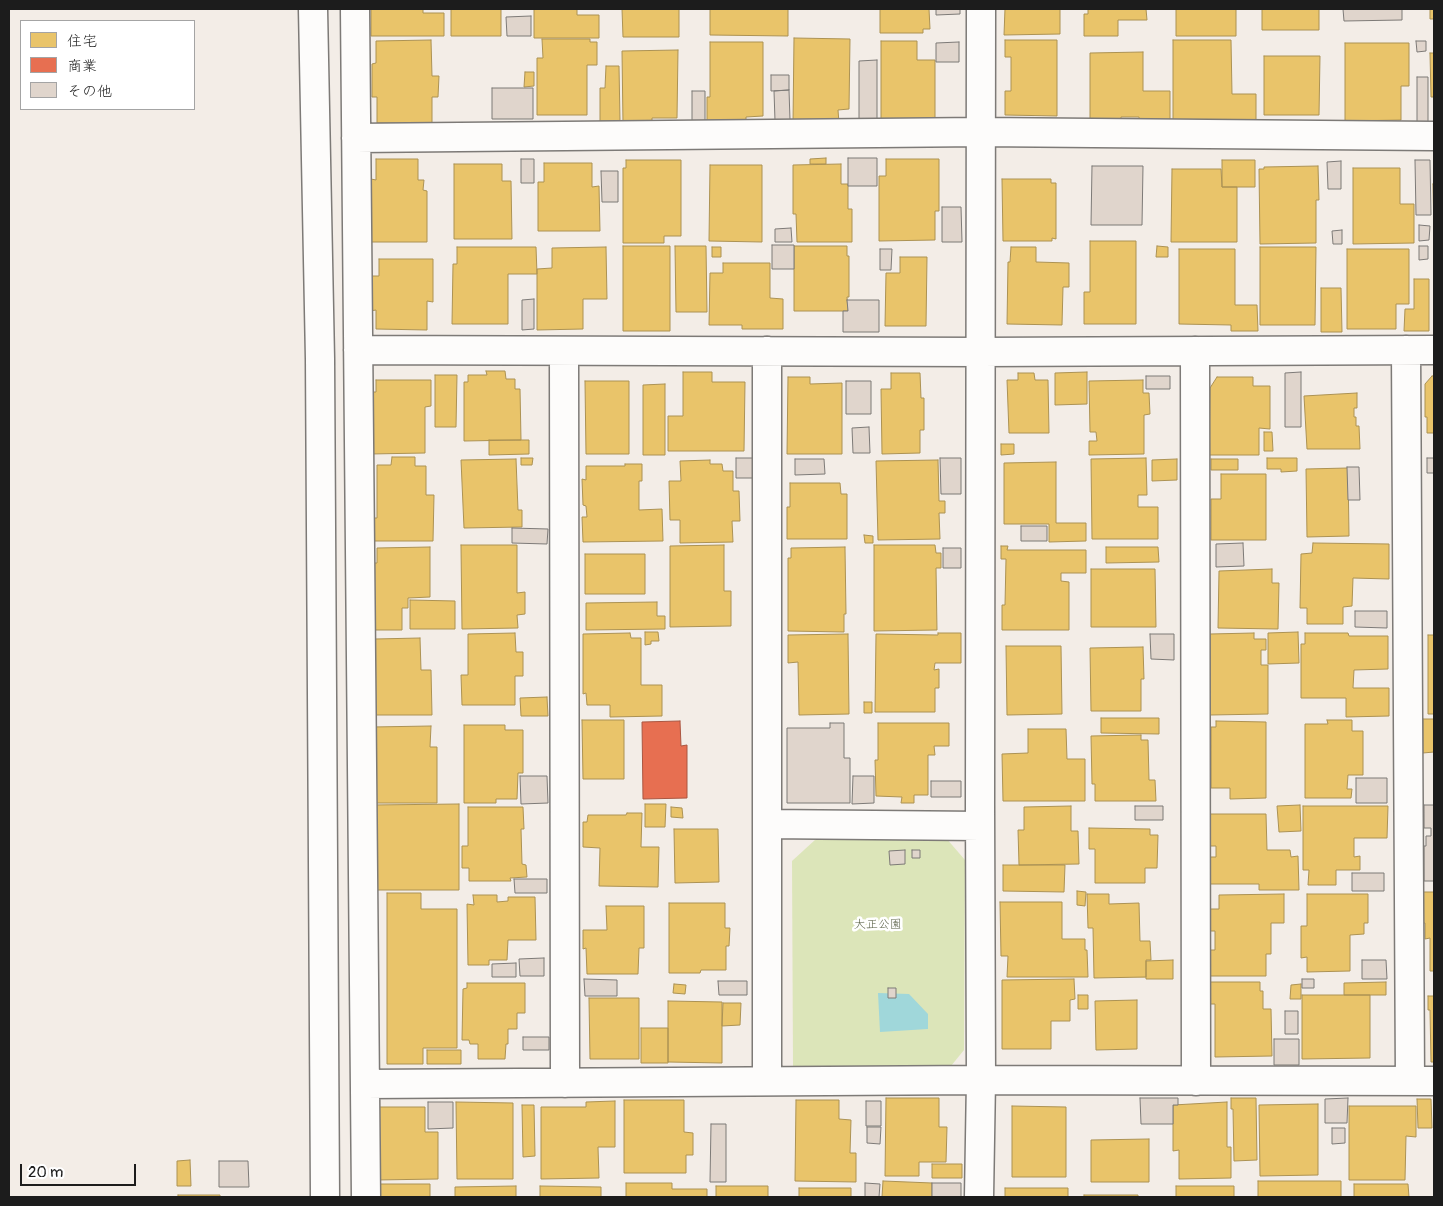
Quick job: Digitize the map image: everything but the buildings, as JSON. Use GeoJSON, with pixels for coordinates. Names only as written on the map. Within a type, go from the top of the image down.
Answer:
{"type":"FeatureCollection","features":[{"type":"Feature","properties":{"kind":"street"},"geometry":{"type":"LineString","coordinates":[[313,9],[320,359],[325,1197]]}},
{"type":"Feature","properties":{"kind":"street"},"geometry":{"type":"LineString","coordinates":[[355,9],[366,1197]]}},
{"type":"Feature","properties":{"kind":"street"},"geometry":{"type":"LineString","coordinates":[[979,1197],[982,1080],[980,826],[981,9]]}},
{"type":"Feature","properties":{"kind":"street"},"geometry":{"type":"LineString","coordinates":[[356,138],[981,132],[1434,136]]}},
{"type":"Feature","properties":{"kind":"street"},"geometry":{"type":"LineString","coordinates":[[358,350],[980,352],[1434,350]]}},
{"type":"Feature","properties":{"kind":"street"},"geometry":{"type":"LineString","coordinates":[[365,1084],[982,1080],[1422,1080],[1406,350]]}},
{"type":"Feature","properties":{"kind":"street"},"geometry":{"type":"LineString","coordinates":[[564,351],[565,1083]]}},
{"type":"Feature","properties":{"kind":"street"},"geometry":{"type":"LineString","coordinates":[[766,351],[767,1081]]}},
{"type":"Feature","properties":{"kind":"street"},"geometry":{"type":"LineString","coordinates":[[1195,351],[1196,1081]]}},
{"type":"Feature","properties":{"kind":"street"},"geometry":{"type":"LineString","coordinates":[[767,824],[980,826]]}},
{"type":"Feature","properties":{"kind":"green space","name":"大正公園"},"geometry":{"type":"Polygon","coordinates":[[[946,838],[965,860],[964,1050],[951,1066],[793,1066],[792,861],[816,839],[946,838]]]}},
{"type":"Feature","properties":{"kind":"water"},"geometry":{"type":"Polygon","coordinates":[[[878,993],[909,994],[928,1014],[928,1029],[880,1032],[878,993]]]}}]}
